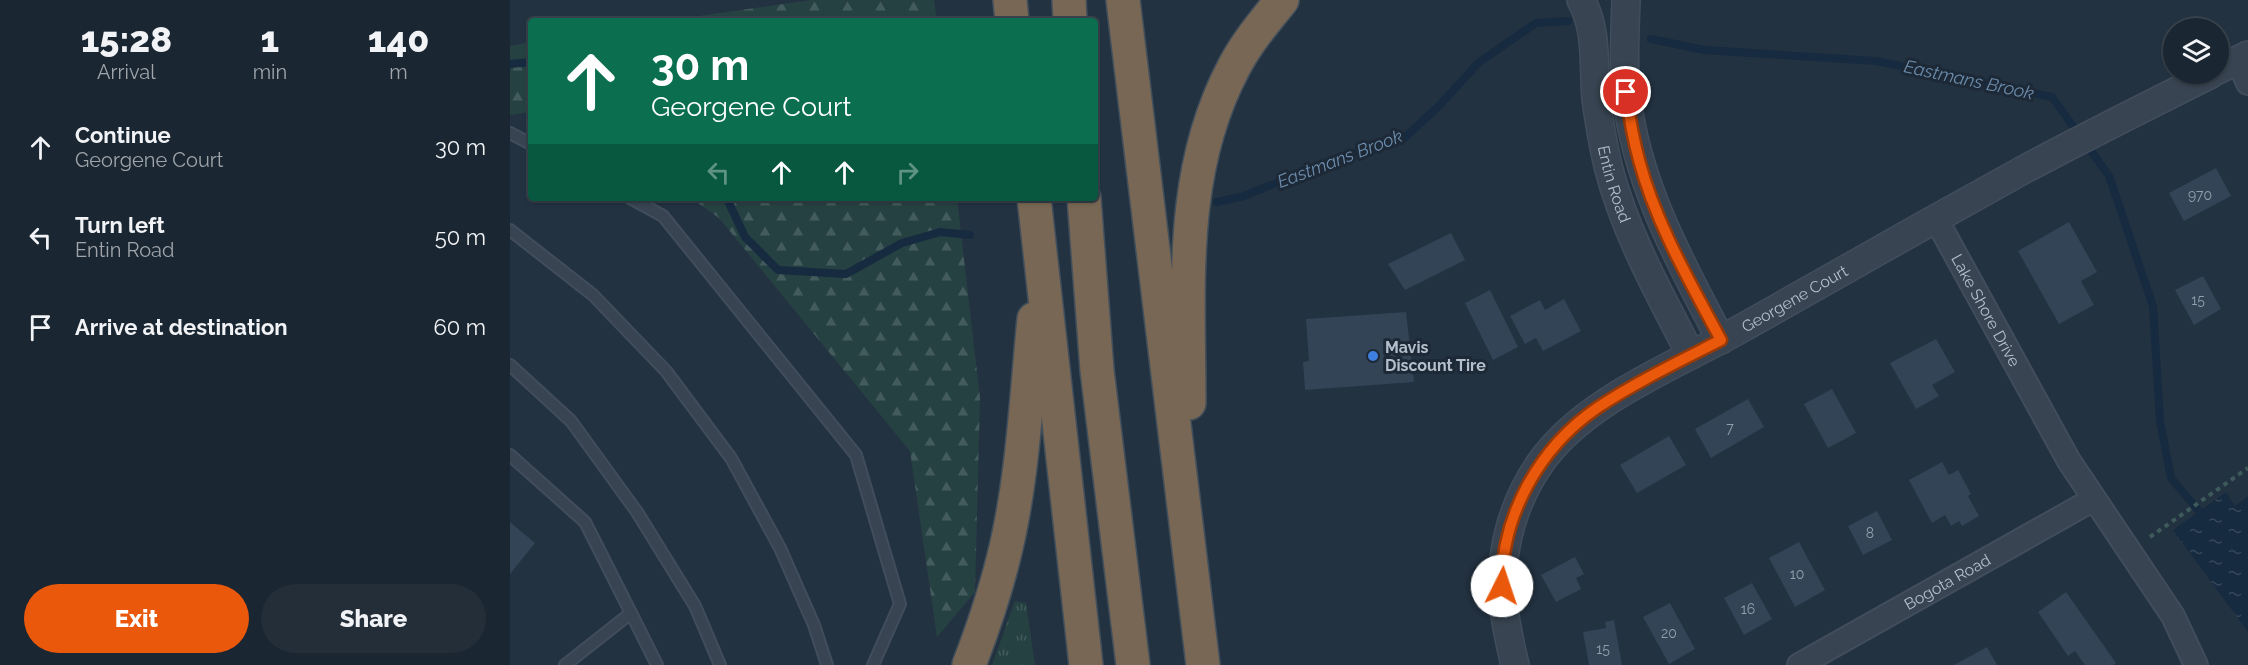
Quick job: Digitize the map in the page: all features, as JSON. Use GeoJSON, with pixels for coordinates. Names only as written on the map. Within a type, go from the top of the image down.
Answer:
{"type":"FeatureCollection","features":[{"type":"Feature","properties":{"kind":"highway"},"geometry":{"type":"LineString","coordinates":[[1010,0],[1012,18]]}},
{"type":"Feature","properties":{"kind":"highway"},"geometry":{"type":"LineString","coordinates":[[1069,0],[1070,18]]}},
{"type":"Feature","properties":{"kind":"highway"},"geometry":{"type":"LineString","coordinates":[[1123,0],[1203,665]]}},
{"type":"Feature","properties":{"kind":"highway"},"geometry":{"type":"LineString","coordinates":[[1190,561],[1188,236],[1193,197],[1206,140],[1234,67],[1255,33],[1282,0]]}},
{"type":"Feature","properties":{"kind":"highway"},"geometry":{"type":"LineString","coordinates":[[1034,201],[1086,665]]}},
{"type":"Feature","properties":{"kind":"highway"},"geometry":{"type":"LineString","coordinates":[[1084,201],[1098,370],[1133,665]]}},
{"type":"Feature","properties":{"kind":"highway"},"geometry":{"type":"LineString","coordinates":[[969,665],[986,621],[1004,559],[1017,485],[1041,255]]}},
{"type":"Feature","properties":{"kind":"street","name":"Entin Road"},"geometry":{"type":"LineString","coordinates":[[1581,0],[1589,14],[1593,34],[1596,98],[1609,168],[1623,212],[1641,256],[1691,356]]}},
{"type":"Feature","properties":{"kind":"street","name":"Entin Road"},"geometry":{"type":"LineString","coordinates":[[1626,0],[1624,64],[1626,92],[1639,160],[1669,241],[1721,340]]}},
{"type":"Feature","properties":{"kind":"street"},"geometry":{"type":"LineString","coordinates":[[1936,219],[2191,84]]}},
{"type":"Feature","properties":{"kind":"street","name":"Georgene Court"},"geometry":{"type":"LineString","coordinates":[[1515,665],[1503,600],[1502,573],[1508,534],[1521,497],[1540,463],[1571,429],[1596,409],[1936,219]]}},
{"type":"Feature","properties":{"kind":"street","name":"Lake Shore Drive"},"geometry":{"type":"LineString","coordinates":[[1936,219],[2069,461],[2173,616],[2196,665]]}},
{"type":"Feature","properties":{"kind":"street","name":"Bogota Road"},"geometry":{"type":"LineString","coordinates":[[1799,665],[2094,499]]}},
{"type":"Feature","properties":{"kind":"lane"},"geometry":{"type":"LineString","coordinates":[[510,133],[528,142]]}},
{"type":"Feature","properties":{"kind":"lane"},"geometry":{"type":"LineString","coordinates":[[636,201],[663,216],[856,455],[900,604],[873,665]]}},
{"type":"Feature","properties":{"kind":"lane"},"geometry":{"type":"LineString","coordinates":[[510,230],[593,295],[666,371],[731,458],[780,548],[814,625],[827,665]]}},
{"type":"Feature","properties":{"kind":"lane"},"geometry":{"type":"LineString","coordinates":[[510,365],[571,421],[637,512],[695,606],[720,665]]}},
{"type":"Feature","properties":{"kind":"lane"},"geometry":{"type":"LineString","coordinates":[[510,454],[585,522],[657,665]]}},
{"type":"Feature","properties":{"kind":"lane"},"geometry":{"type":"LineString","coordinates":[[565,665],[631,613]]}},
{"type":"Feature","properties":{"kind":"path"},"geometry":{"type":"LineString","coordinates":[[2169,524],[2248,468]]}},
{"type":"Feature","properties":{"kind":"green space"},"geometry":{"type":"Polygon","coordinates":[[[812,0],[934,0],[937,18],[684,18],[812,0]]]}},
{"type":"Feature","properties":{"kind":"green space"},"geometry":{"type":"Polygon","coordinates":[[[528,43],[528,112],[510,115],[510,46],[528,43]]]}},
{"type":"Feature","properties":{"kind":"green space"},"geometry":{"type":"Polygon","coordinates":[[[695,201],[957,201],[980,398],[975,592],[937,637],[910,451],[719,218],[695,201]]]}},
{"type":"Feature","properties":{"kind":"green space"},"geometry":{"type":"Polygon","coordinates":[[[1015,601],[1026,603],[1035,665],[992,665],[1015,601]]]}},
{"type":"Feature","properties":{"kind":"water"},"geometry":{"type":"Polygon","coordinates":[[[2226,492],[2235,506],[2248,496],[2248,632],[2173,530],[2226,492]]]}},
{"type":"Feature","properties":{"kind":"building"},"geometry":{"type":"Polygon","coordinates":[[[2216,168],[2231,196],[2184,221],[2169,193],[2216,168]]]}},
{"type":"Feature","properties":{"kind":"building"},"geometry":{"type":"Polygon","coordinates":[[[2069,222],[2097,272],[2081,281],[2094,305],[2059,324],[2018,251],[2069,222]]]}},
{"type":"Feature","properties":{"kind":"building"},"geometry":{"type":"Polygon","coordinates":[[[1451,233],[1465,260],[1405,290],[1388,264],[1451,233]]]}},
{"type":"Feature","properties":{"kind":"building"},"geometry":{"type":"Polygon","coordinates":[[[2203,276],[2221,309],[2194,325],[2175,290],[2203,276]]]}},
{"type":"Feature","properties":{"kind":"building"},"geometry":{"type":"Polygon","coordinates":[[[1490,290],[1518,347],[1493,360],[1465,303],[1490,290]]]}},
{"type":"Feature","properties":{"kind":"building"},"geometry":{"type":"Polygon","coordinates":[[[1564,299],[1581,331],[1543,351],[1536,338],[1525,344],[1510,316],[1540,300],[1545,310],[1564,299]]]}},
{"type":"Feature","properties":{"kind":"building"},"geometry":{"type":"Polygon","coordinates":[[[1406,312],[1414,382],[1305,390],[1303,362],[1309,361],[1306,319],[1406,312]]]}},
{"type":"Feature","properties":{"kind":"building"},"geometry":{"type":"Polygon","coordinates":[[[1936,339],[1955,372],[1932,385],[1939,396],[1916,409],[1890,363],[1936,339]]]}},
{"type":"Feature","properties":{"kind":"building"},"geometry":{"type":"Polygon","coordinates":[[[1832,389],[1856,433],[1828,448],[1804,404],[1832,389]]]}},
{"type":"Feature","properties":{"kind":"building"},"geometry":{"type":"Polygon","coordinates":[[[1748,399],[1764,427],[1711,458],[1695,429],[1748,399]]]}},
{"type":"Feature","properties":{"kind":"building"},"geometry":{"type":"Polygon","coordinates":[[[1669,436],[1686,465],[1637,493],[1620,465],[1669,436]]]}},
{"type":"Feature","properties":{"kind":"building"},"geometry":{"type":"Polygon","coordinates":[[[1942,462],[1949,475],[1958,470],[1971,494],[1968,496],[1979,516],[1962,526],[1959,521],[1951,526],[1945,515],[1932,523],[1909,480],[1942,462]]]}},
{"type":"Feature","properties":{"kind":"building"},"geometry":{"type":"Polygon","coordinates":[[[1877,511],[1892,540],[1863,555],[1848,526],[1877,511]]]}},
{"type":"Feature","properties":{"kind":"building"},"geometry":{"type":"Polygon","coordinates":[[[510,522],[535,543],[510,574],[510,522]]]}},
{"type":"Feature","properties":{"kind":"building"},"geometry":{"type":"Polygon","coordinates":[[[1799,542],[1825,590],[1795,607],[1769,558],[1799,542]]]}},
{"type":"Feature","properties":{"kind":"building"},"geometry":{"type":"Polygon","coordinates":[[[1575,557],[1584,574],[1576,578],[1581,589],[1556,602],[1541,575],[1575,557]]]}},
{"type":"Feature","properties":{"kind":"building"},"geometry":{"type":"Polygon","coordinates":[[[1752,583],[1772,619],[1744,635],[1724,598],[1752,583]]]}},
{"type":"Feature","properties":{"kind":"building"},"geometry":{"type":"Polygon","coordinates":[[[2066,592],[2116,663],[2113,665],[2085,665],[2075,651],[2068,656],[2038,612],[2066,592]]]}},
{"type":"Feature","properties":{"kind":"building"},"geometry":{"type":"Polygon","coordinates":[[[1670,603],[1695,649],[1669,664],[1643,617],[1670,603]]]}},
{"type":"Feature","properties":{"kind":"building"},"geometry":{"type":"Polygon","coordinates":[[[1614,620],[1622,665],[1589,665],[1583,632],[1606,628],[1605,622],[1614,620]]]}},
{"type":"Feature","properties":{"kind":"building"},"geometry":{"type":"Polygon","coordinates":[[[1987,647],[1997,665],[1954,665],[1987,647]]]}},
{"type":"Feature","properties":{"kind":"waterway","name":"Eastmans Brook"},"geometry":{"type":"LineString","coordinates":[[1217,202],[1244,196],[1338,158],[1404,138],[1439,106],[1478,63],[1536,23],[1568,21]]}},
{"type":"Feature","properties":{"kind":"waterway","name":"Eastmans Brook"},"geometry":{"type":"LineString","coordinates":[[1651,39],[1704,50],[1876,61],[2052,97],[2109,176],[2153,306],[2160,421],[2171,478],[2200,512]]}},
{"type":"Feature","properties":{"kind":"waterway","name":"Eastmans Brook"},"geometry":{"type":"LineString","coordinates":[[510,64],[528,62]]}},
{"type":"Feature","properties":{"kind":"waterway","name":"Eastmans Brook"},"geometry":{"type":"LineString","coordinates":[[731,201],[729,203],[745,237],[778,270],[846,274],[902,243],[940,232],[970,235]]}},
{"type":"Feature","properties":{"kind":"place","name":"Mavis Discount Tire"},"geometry":{"type":"Point","coordinates":[1373,356]}},
{"type":"Feature","properties":{"kind":"route"},"geometry":{"type":"LineString","coordinates":[[1502,586],[1508,534],[1521,497],[1540,463],[1571,429],[1596,409],[1721,340],[1669,241],[1651,197],[1639,160],[1626,92]]}}]}
